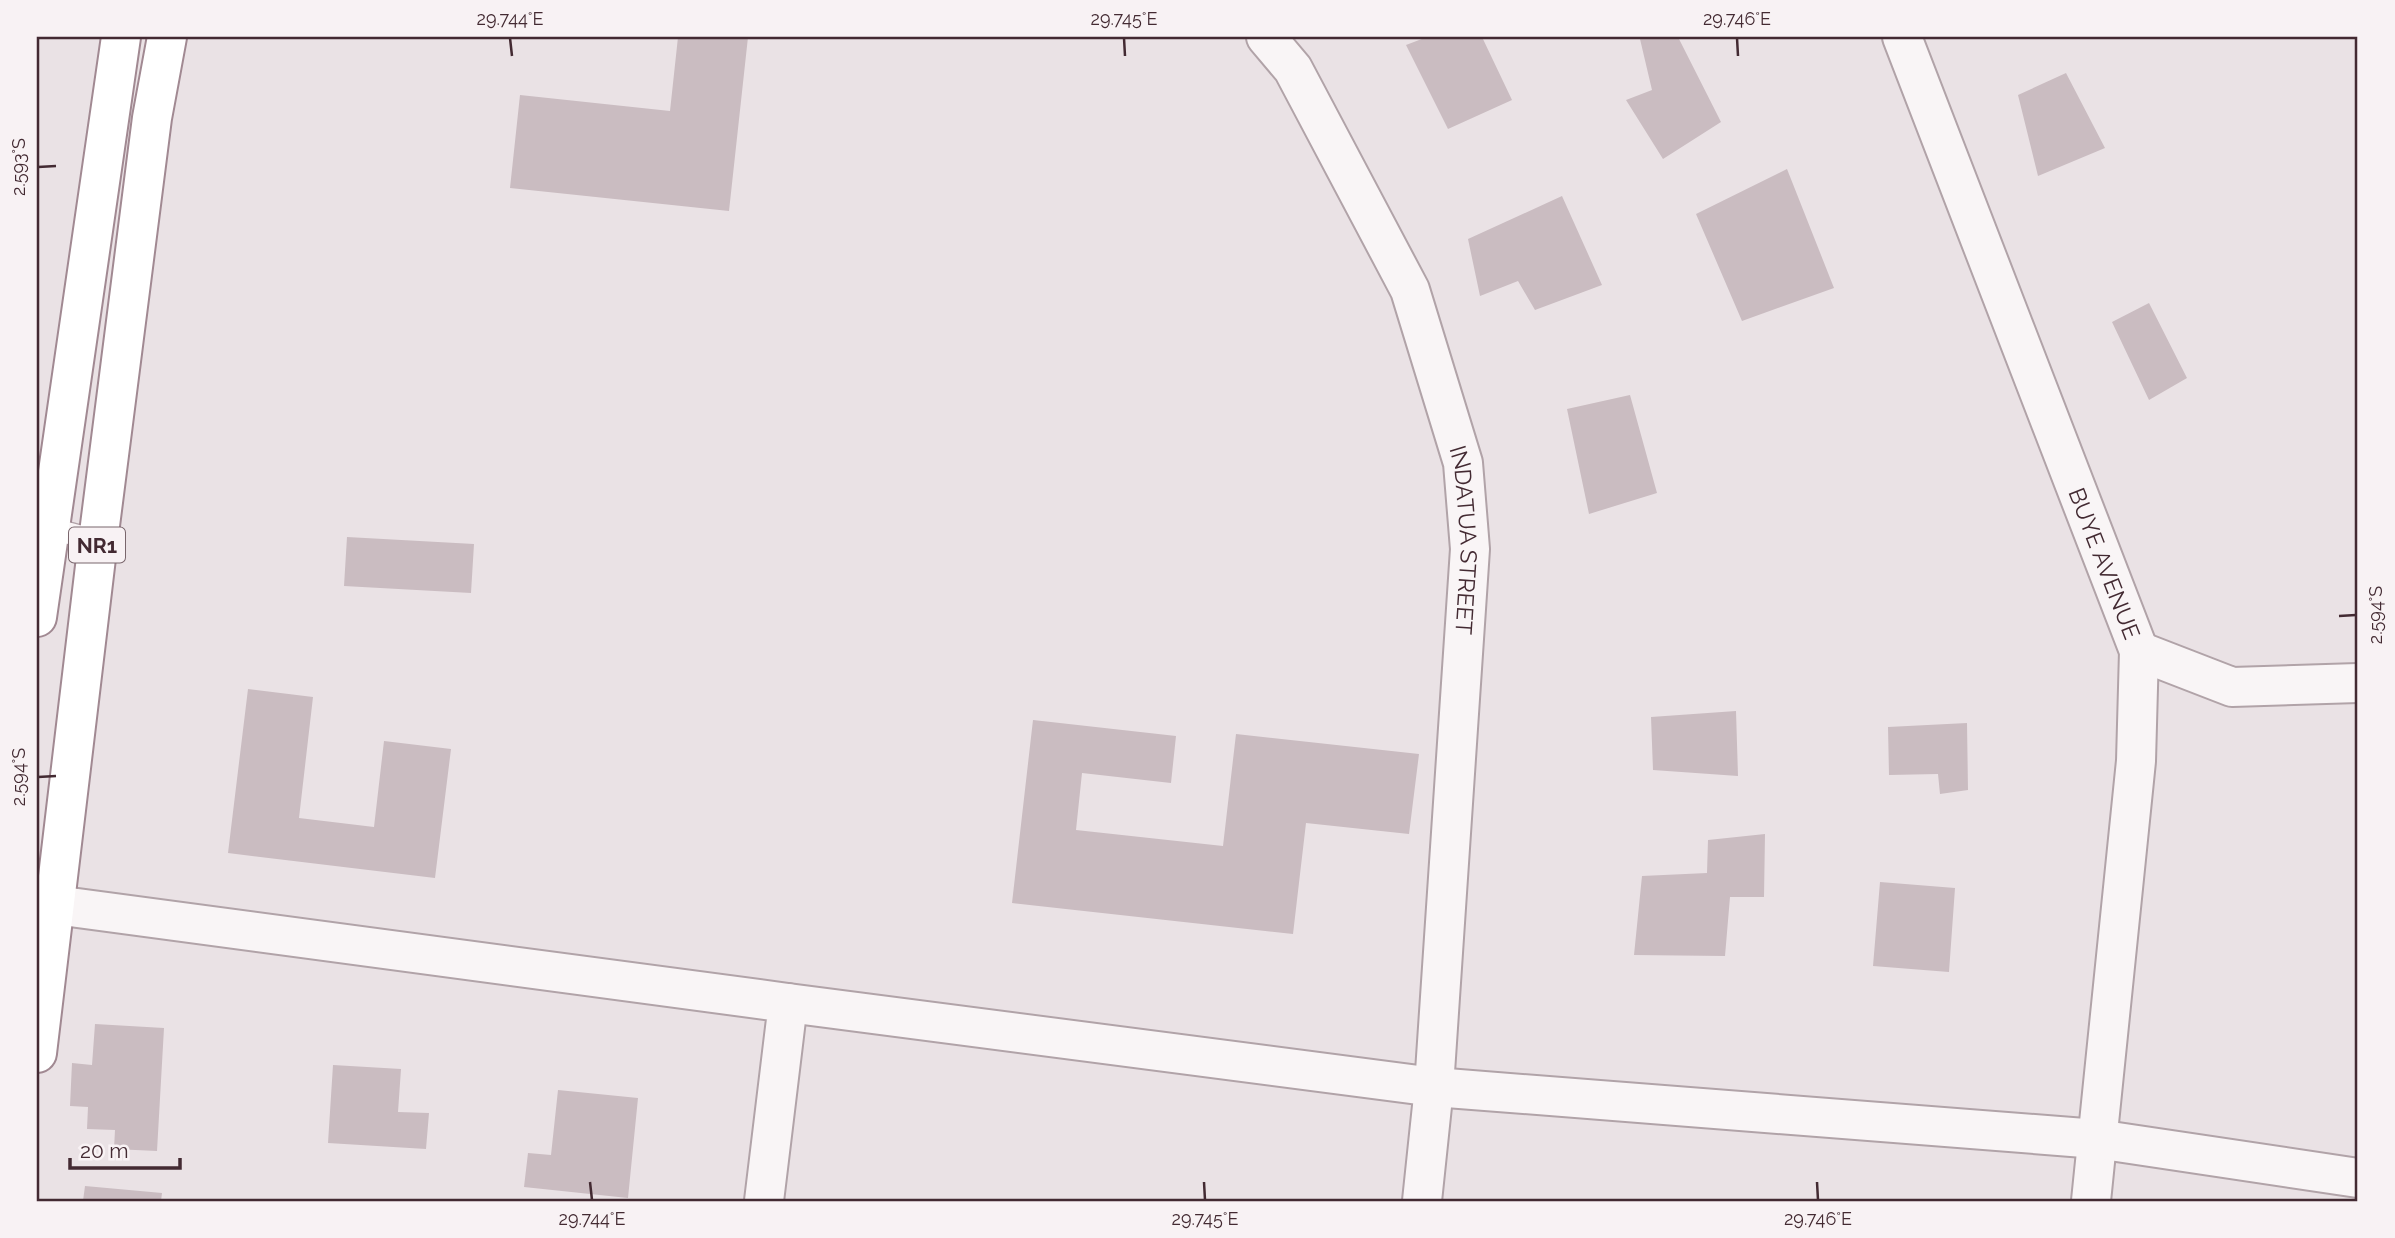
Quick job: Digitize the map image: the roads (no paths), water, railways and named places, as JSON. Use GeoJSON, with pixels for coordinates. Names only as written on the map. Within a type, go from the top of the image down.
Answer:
{"type":"FeatureCollection","features":[{"type":"Feature","properties":{"kind":"highway","name":"NR1"},"geometry":{"type":"LineString","coordinates":[[37,617],[43,526],[121,37]]}},
{"type":"Feature","properties":{"kind":"highway","name":"NR1"},"geometry":{"type":"LineString","coordinates":[[37,1054],[46,905],[98,541],[152,118],[167,37]]}},
{"type":"Feature","properties":{"kind":"street","name":"INDATUA STREET"},"geometry":{"type":"LineString","coordinates":[[1266,37],[1293,69],[1410,290],[1463,463],[1470,549],[1434,1087],[1422,1201]]}},
{"type":"Feature","properties":{"kind":"street","name":"BUYE AVENUE"},"geometry":{"type":"LineString","coordinates":[[1902,37],[2139,651],[2136,761],[2091,1201]]}},
{"type":"Feature","properties":{"kind":"street"},"geometry":{"type":"LineString","coordinates":[[2139,651],[2232,687],[2358,683]]}},
{"type":"Feature","properties":{"kind":"street"},"geometry":{"type":"LineString","coordinates":[[46,905],[1434,1087],[2097,1139],[2358,1178]]}},
{"type":"Feature","properties":{"kind":"street"},"geometry":{"type":"LineString","coordinates":[[764,1201],[788,1003]]}},
{"type":"Feature","properties":{"kind":"lane"},"geometry":{"type":"LineString","coordinates":[[43,526],[98,541]]}}]}
